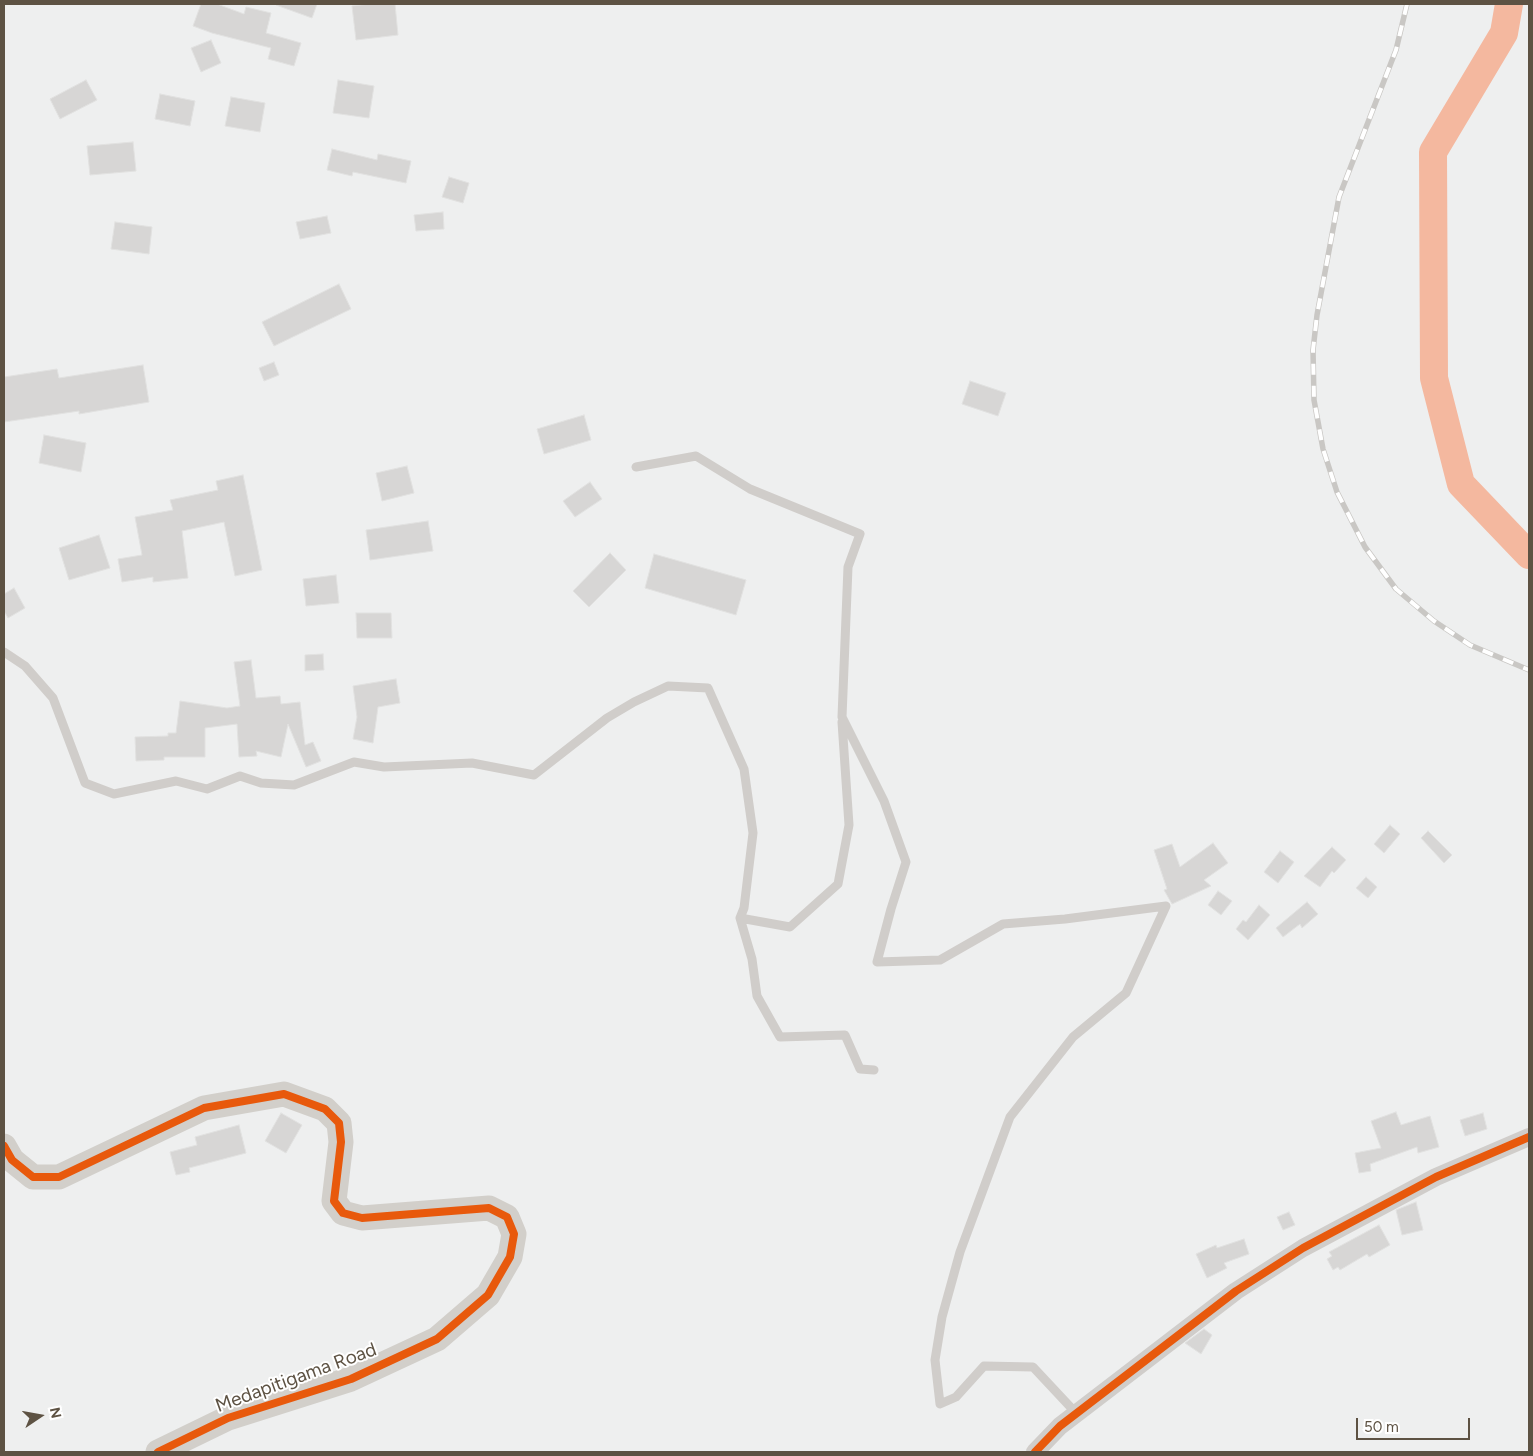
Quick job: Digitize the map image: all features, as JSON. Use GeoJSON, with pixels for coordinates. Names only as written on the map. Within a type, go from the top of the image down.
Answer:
{"type":"FeatureCollection","features":[{"type":"Feature","properties":{"kind":"street","name":"Medapitigama Road"},"geometry":{"type":"LineString","coordinates":[[4,1146],[12,1160],[33,1177],[59,1178],[204,1108],[284,1094],[325,1109],[339,1123],[341,1142],[334,1200],[343,1213],[362,1218],[489,1208],[508,1217],[514,1234],[510,1257],[488,1295],[437,1339],[351,1379],[228,1418],[158,1452]]}},
{"type":"Feature","properties":{"kind":"street"},"geometry":{"type":"LineString","coordinates":[[1035,1452],[1060,1426],[1236,1291],[1303,1248],[1436,1177],[1529,1137]]}},
{"type":"Feature","properties":{"kind":"lane"},"geometry":{"type":"LineString","coordinates":[[636,467],[696,456],[750,489],[860,534],[848,567],[842,717],[849,825],[838,884],[790,927],[740,918]]}},
{"type":"Feature","properties":{"kind":"lane"},"geometry":{"type":"LineString","coordinates":[[4,652],[25,666],[54,698],[85,783],[114,794],[176,781],[207,789],[240,776],[262,783],[294,785],[354,762],[384,767],[472,762],[534,776],[607,718],[634,702],[668,686],[708,688],[744,769],[753,833],[744,908],[740,918],[752,959],[757,996],[780,1037],[845,1035],[860,1069],[874,1070]]}},
{"type":"Feature","properties":{"kind":"lane"},"geometry":{"type":"LineString","coordinates":[[842,717],[884,801],[906,862],[891,909],[878,962],[940,960],[1003,924],[1065,919],[1166,906],[1126,993],[1074,1037],[1010,1117],[960,1252],[942,1317],[935,1360],[940,1404],[956,1397],[984,1366],[1033,1367],[1076,1414]]}},
{"type":"Feature","properties":{"kind":"building"},"geometry":{"type":"Polygon","coordinates":[[[201,4],[217,4],[244,14],[246,7],[271,13],[266,33],[301,43],[294,66],[268,59],[271,48],[212,33],[193,26],[201,4]]]}},
{"type":"Feature","properties":{"kind":"building"},"geometry":{"type":"Polygon","coordinates":[[[277,4],[317,4],[312,18],[277,4]]]}},
{"type":"Feature","properties":{"kind":"building"},"geometry":{"type":"Polygon","coordinates":[[[395,4],[398,35],[356,40],[352,6],[395,4]]]}},
{"type":"Feature","properties":{"kind":"building"},"geometry":{"type":"Polygon","coordinates":[[[211,40],[221,63],[201,72],[191,48],[211,40]]]}},
{"type":"Feature","properties":{"kind":"building"},"geometry":{"type":"Polygon","coordinates":[[[86,80],[97,100],[60,119],[50,99],[86,80]]]}},
{"type":"Feature","properties":{"kind":"building"},"geometry":{"type":"Polygon","coordinates":[[[338,80],[374,86],[369,118],[333,113],[338,80]]]}},
{"type":"Feature","properties":{"kind":"building"},"geometry":{"type":"Polygon","coordinates":[[[160,94],[195,101],[190,126],[155,119],[160,94]]]}},
{"type":"Feature","properties":{"kind":"building"},"geometry":{"type":"Polygon","coordinates":[[[231,97],[265,103],[260,132],[225,126],[231,97]]]}},
{"type":"Feature","properties":{"kind":"building"},"geometry":{"type":"Polygon","coordinates":[[[133,142],[136,171],[90,175],[87,146],[133,142]]]}},
{"type":"Feature","properties":{"kind":"building"},"geometry":{"type":"Polygon","coordinates":[[[332,149],[377,160],[378,154],[411,161],[406,183],[353,172],[352,176],[327,170],[332,149]]]}},
{"type":"Feature","properties":{"kind":"building"},"geometry":{"type":"Polygon","coordinates":[[[449,177],[469,183],[463,203],[442,197],[449,177]]]}},
{"type":"Feature","properties":{"kind":"building"},"geometry":{"type":"Polygon","coordinates":[[[443,212],[444,229],[416,231],[414,215],[443,212]]]}},
{"type":"Feature","properties":{"kind":"building"},"geometry":{"type":"Polygon","coordinates":[[[327,216],[331,233],[300,239],[296,222],[327,216]]]}},
{"type":"Feature","properties":{"kind":"building"},"geometry":{"type":"Polygon","coordinates":[[[115,222],[152,227],[149,254],[111,249],[115,222]]]}},
{"type":"Feature","properties":{"kind":"building"},"geometry":{"type":"Polygon","coordinates":[[[339,284],[351,309],[274,346],[262,322],[339,284]]]}},
{"type":"Feature","properties":{"kind":"building"},"geometry":{"type":"Polygon","coordinates":[[[274,362],[279,375],[264,381],[259,368],[274,362]]]}},
{"type":"Feature","properties":{"kind":"building"},"geometry":{"type":"Polygon","coordinates":[[[143,365],[149,402],[79,414],[79,411],[4,422],[4,377],[57,369],[59,378],[143,365]]]}},
{"type":"Feature","properties":{"kind":"building"},"geometry":{"type":"Polygon","coordinates":[[[970,381],[1006,393],[998,416],[962,404],[970,381]]]}},
{"type":"Feature","properties":{"kind":"building"},"geometry":{"type":"Polygon","coordinates":[[[584,415],[591,440],[544,454],[537,429],[584,415]]]}},
{"type":"Feature","properties":{"kind":"building"},"geometry":{"type":"Polygon","coordinates":[[[44,435],[86,443],[81,472],[39,463],[44,435]]]}},
{"type":"Feature","properties":{"kind":"building"},"geometry":{"type":"Polygon","coordinates":[[[407,466],[414,493],[382,501],[376,473],[407,466]]]}},
{"type":"Feature","properties":{"kind":"building"},"geometry":{"type":"Polygon","coordinates":[[[243,475],[262,570],[235,576],[224,522],[182,531],[188,578],[153,582],[153,577],[122,582],[118,559],[142,555],[135,517],[173,510],[170,500],[218,490],[216,481],[243,475]]]}},
{"type":"Feature","properties":{"kind":"building"},"geometry":{"type":"Polygon","coordinates":[[[590,482],[602,499],[575,517],[563,501],[590,482]]]}},
{"type":"Feature","properties":{"kind":"building"},"geometry":{"type":"Polygon","coordinates":[[[428,521],[433,551],[370,560],[366,530],[428,521]]]}},
{"type":"Feature","properties":{"kind":"building"},"geometry":{"type":"Polygon","coordinates":[[[99,535],[110,568],[69,580],[59,548],[99,535]]]}},
{"type":"Feature","properties":{"kind":"building"},"geometry":{"type":"Polygon","coordinates":[[[610,553],[626,570],[589,607],[573,591],[610,553]]]}},
{"type":"Feature","properties":{"kind":"building"},"geometry":{"type":"Polygon","coordinates":[[[654,554],[746,580],[736,615],[645,588],[654,554]]]}},
{"type":"Feature","properties":{"kind":"building"},"geometry":{"type":"Polygon","coordinates":[[[336,575],[339,603],[306,606],[303,579],[336,575]]]}},
{"type":"Feature","properties":{"kind":"building"},"geometry":{"type":"Polygon","coordinates":[[[14,588],[25,608],[8,618],[4,611],[4,594],[14,588]]]}},
{"type":"Feature","properties":{"kind":"building"},"geometry":{"type":"Polygon","coordinates":[[[356,613],[391,613],[392,638],[357,638],[356,613]]]}},
{"type":"Feature","properties":{"kind":"building"},"geometry":{"type":"Polygon","coordinates":[[[323,654],[324,670],[305,671],[305,655],[323,654]]]}},
{"type":"Feature","properties":{"kind":"building"},"geometry":{"type":"Polygon","coordinates":[[[251,660],[256,698],[280,696],[281,704],[300,702],[305,745],[313,742],[321,761],[306,767],[288,724],[281,757],[256,751],[257,756],[239,757],[237,724],[205,728],[205,757],[164,757],[164,760],[136,761],[135,737],[168,736],[168,733],[176,733],[180,701],[227,708],[240,706],[234,662],[251,660]]]}},
{"type":"Feature","properties":{"kind":"building"},"geometry":{"type":"Polygon","coordinates":[[[396,679],[400,703],[378,707],[373,743],[353,739],[357,717],[353,686],[396,679]]]}},
{"type":"Feature","properties":{"kind":"building"},"geometry":{"type":"Polygon","coordinates":[[[1390,825],[1400,834],[1384,853],[1374,844],[1390,825]]]}},
{"type":"Feature","properties":{"kind":"building"},"geometry":{"type":"Polygon","coordinates":[[[1428,831],[1452,855],[1444,863],[1421,838],[1428,831]]]}},
{"type":"Feature","properties":{"kind":"building"},"geometry":{"type":"Polygon","coordinates":[[[1213,843],[1228,863],[1204,880],[1211,886],[1172,904],[1164,890],[1167,889],[1154,850],[1172,844],[1180,867],[1213,843]]]}},
{"type":"Feature","properties":{"kind":"building"},"geometry":{"type":"Polygon","coordinates":[[[1332,847],[1346,860],[1334,873],[1332,871],[1320,887],[1304,876],[1332,847]]]}},
{"type":"Feature","properties":{"kind":"building"},"geometry":{"type":"Polygon","coordinates":[[[1280,851],[1294,862],[1278,883],[1264,872],[1280,851]]]}},
{"type":"Feature","properties":{"kind":"building"},"geometry":{"type":"Polygon","coordinates":[[[1366,877],[1377,887],[1368,898],[1356,888],[1366,877]]]}},
{"type":"Feature","properties":{"kind":"building"},"geometry":{"type":"Polygon","coordinates":[[[1218,891],[1232,901],[1221,915],[1208,905],[1218,891]]]}},
{"type":"Feature","properties":{"kind":"building"},"geometry":{"type":"Polygon","coordinates":[[[1307,902],[1318,914],[1302,928],[1300,924],[1283,937],[1276,928],[1307,902]]]}},
{"type":"Feature","properties":{"kind":"building"},"geometry":{"type":"Polygon","coordinates":[[[1259,905],[1270,915],[1248,940],[1236,929],[1243,920],[1246,922],[1259,905]]]}},
{"type":"Feature","properties":{"kind":"building"},"geometry":{"type":"Polygon","coordinates":[[[1396,1112],[1401,1125],[1430,1116],[1439,1147],[1418,1153],[1417,1147],[1370,1164],[1371,1171],[1359,1173],[1355,1153],[1381,1148],[1371,1121],[1396,1112]]]}},
{"type":"Feature","properties":{"kind":"building"},"geometry":{"type":"Polygon","coordinates":[[[281,1113],[302,1125],[286,1153],[265,1141],[281,1113]]]}},
{"type":"Feature","properties":{"kind":"building"},"geometry":{"type":"Polygon","coordinates":[[[1483,1113],[1487,1129],[1465,1136],[1460,1120],[1483,1113]]]}},
{"type":"Feature","properties":{"kind":"building"},"geometry":{"type":"Polygon","coordinates":[[[239,1125],[246,1153],[189,1168],[190,1172],[176,1175],[170,1152],[197,1145],[195,1137],[239,1125]]]}},
{"type":"Feature","properties":{"kind":"building"},"geometry":{"type":"Polygon","coordinates":[[[1416,1202],[1423,1230],[1402,1235],[1396,1210],[1416,1202]]]}},
{"type":"Feature","properties":{"kind":"building"},"geometry":{"type":"Polygon","coordinates":[[[1289,1212],[1295,1225],[1283,1230],[1277,1217],[1289,1212]]]}},
{"type":"Feature","properties":{"kind":"building"},"geometry":{"type":"Polygon","coordinates":[[[1379,1225],[1390,1245],[1369,1257],[1367,1254],[1340,1270],[1338,1267],[1333,1270],[1327,1259],[1332,1256],[1329,1252],[1379,1225]]]}},
{"type":"Feature","properties":{"kind":"building"},"geometry":{"type":"Polygon","coordinates":[[[1244,1239],[1249,1254],[1224,1263],[1227,1268],[1207,1278],[1196,1254],[1216,1245],[1217,1248],[1244,1239]]]}},
{"type":"Feature","properties":{"kind":"building"},"geometry":{"type":"Polygon","coordinates":[[[1204,1329],[1212,1335],[1201,1354],[1185,1343],[1204,1329]]]}},
{"type":"Feature","properties":{"kind":"waterway"},"geometry":{"type":"LineString","coordinates":[[1509,4],[1504,33],[1433,152],[1434,378],[1461,484],[1529,555]]}},
{"type":"Feature","properties":{"kind":"railway"},"geometry":{"type":"LineString","coordinates":[[1407,4],[1396,50],[1339,197],[1317,315],[1313,350],[1314,400],[1323,449],[1337,492],[1365,547],[1396,589],[1434,621],[1470,645],[1529,670]]}},
{"type":"Feature","properties":{"kind":"cycle path"},"geometry":{"type":"LineString","coordinates":[[4,1146],[12,1160],[33,1177],[59,1177],[204,1108],[284,1094],[325,1109],[339,1123],[341,1142],[334,1201],[343,1213],[362,1218],[489,1208],[507,1217],[514,1234],[510,1257],[488,1295],[437,1339],[351,1379],[228,1418],[158,1452]]}},
{"type":"Feature","properties":{"kind":"cycle path"},"geometry":{"type":"LineString","coordinates":[[1035,1452],[1060,1426],[1236,1291],[1303,1248],[1436,1177],[1529,1137]]}}]}
